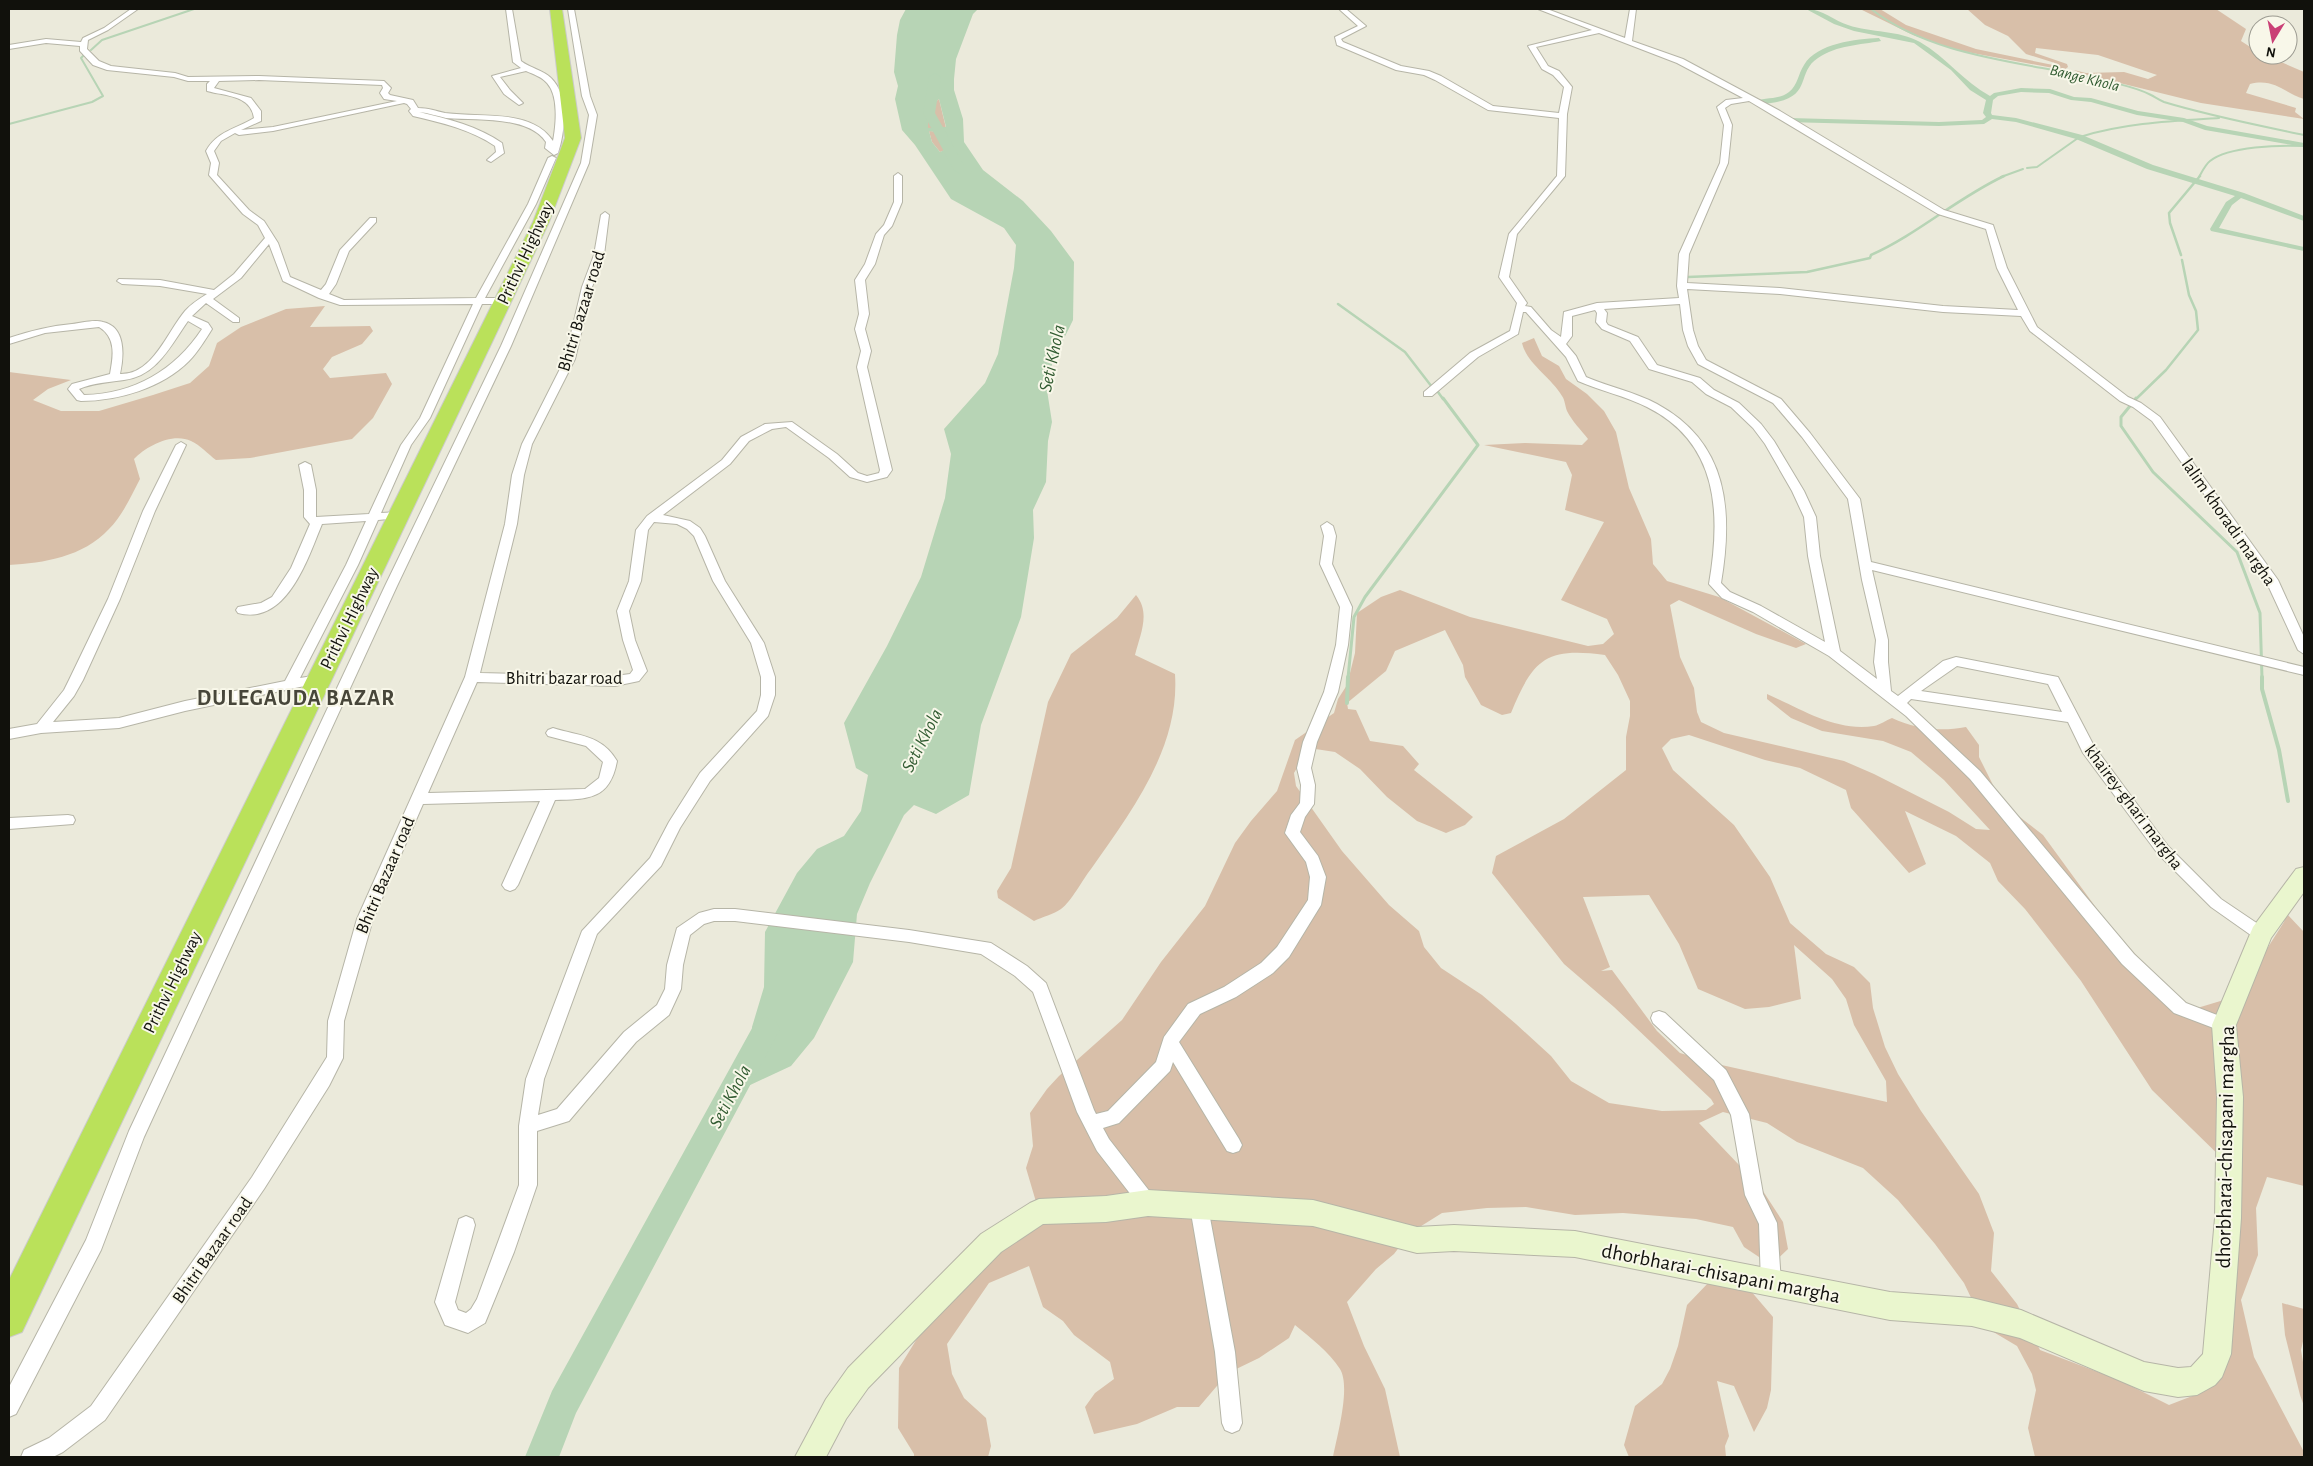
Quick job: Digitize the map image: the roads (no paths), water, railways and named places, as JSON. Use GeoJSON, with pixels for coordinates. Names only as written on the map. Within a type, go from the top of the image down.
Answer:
{"type":"FeatureCollection","features":[{"type":"Feature","properties":{"kind":"highway","name":"Prithvi Highway"},"geometry":{"type":"LineString","coordinates":[[9,1319],[319,679],[386,515],[558,205],[558,155],[573,138],[556,9]]}},
{"type":"Feature","properties":{"kind":"street"},"geometry":{"type":"LineString","coordinates":[[135,9],[106,29],[85,39],[83,48],[96,63],[110,68],[175,75],[188,79],[259,78],[384,83],[387,88],[384,94],[387,97],[408,101],[416,110],[455,116],[490,118],[536,128],[544,132],[550,142],[549,148],[558,155]]}},
{"type":"Feature","properties":{"kind":"street"},"geometry":{"type":"LineString","coordinates":[[291,683],[352,565],[386,515],[406,446],[425,418],[478,302],[558,155],[558,95],[548,80],[525,69],[518,62],[514,50],[509,9]]}},
{"type":"Feature","properties":{"kind":"street"},"geometry":{"type":"LineString","coordinates":[[9,1407],[94,1244],[135,1137],[391,586],[486,384],[506,346],[558,205],[585,163],[593,115],[586,96],[571,9]]}},
{"type":"Feature","properties":{"kind":"street"},"geometry":{"type":"LineString","coordinates":[[1342,9],[1362,26],[1337,38],[1340,43],[1399,68],[1426,73],[1438,78],[1491,108],[1563,116]]}},
{"type":"Feature","properties":{"kind":"street"},"geometry":{"type":"LineString","coordinates":[[1541,9],[1680,61],[1749,99]]}},
{"type":"Feature","properties":{"kind":"street"},"geometry":{"type":"LineString","coordinates":[[1628,42],[1633,9]]}},
{"type":"Feature","properties":{"kind":"street"},"geometry":{"type":"LineString","coordinates":[[1428,394],[1474,355],[1515,332],[1522,303],[1504,277],[1513,234],[1561,176],[1563,116],[1568,87],[1556,73],[1545,67],[1532,46],[1598,31]]}},
{"type":"Feature","properties":{"kind":"street"},"geometry":{"type":"LineString","coordinates":[[9,47],[46,41],[84,44]]}},
{"type":"Feature","properties":{"kind":"street"},"geometry":{"type":"LineString","coordinates":[[519,103],[507,92],[496,76],[525,69]]}},
{"type":"Feature","properties":{"kind":"street"},"geometry":{"type":"LineString","coordinates":[[217,79],[211,84],[210,89],[248,98],[254,104],[258,119],[224,134],[213,142],[210,151],[215,163],[213,175],[246,212],[261,223],[270,238],[286,279],[322,296],[343,303],[504,301]]}},
{"type":"Feature","properties":{"kind":"street"},"geometry":{"type":"LineString","coordinates":[[1749,99],[1729,102],[1721,106],[1728,125],[1724,163],[1684,254],[1682,286],[1688,330],[1692,346],[1702,362],[1777,401],[1806,435],[1854,499],[1882,640],[1881,662],[1885,693]]}},
{"type":"Feature","properties":{"kind":"street","name":"lalim khoradi margha"},"geometry":{"type":"LineString","coordinates":[[1749,99],[1777,113],[1941,212],[1990,227],[2002,268],[2033,329],[2124,399],[2137,405],[2156,419],[2272,580],[2304,650]]}},
{"type":"Feature","properties":{"kind":"street"},"geometry":{"type":"LineString","coordinates":[[224,134],[273,129],[408,101]]}},
{"type":"Feature","properties":{"kind":"street"},"geometry":{"type":"LineString","coordinates":[[416,110],[413,112],[471,128],[487,136],[499,145],[500,153],[491,160]]}},
{"type":"Feature","properties":{"kind":"street"},"geometry":{"type":"LineString","coordinates":[[651,518],[726,462],[745,439],[774,425],[788,424],[833,456],[854,475],[867,479],[883,475],[886,470],[862,367],[866,351],[860,329],[864,314],[860,280],[870,264],[880,234],[888,226],[898,202],[900,186],[898,176]]}},
{"type":"Feature","properties":{"kind":"street","name":"Bhitri Bazaar road"},"geometry":{"type":"LineString","coordinates":[[31,1457],[56,1444],[98,1413],[258,1183],[323,1081],[335,1058],[336,1021],[365,918],[472,677],[511,524],[518,475],[527,444],[570,359],[587,287],[599,255],[605,215]]}},
{"type":"Feature","properties":{"kind":"street"},"geometry":{"type":"LineString","coordinates":[[322,296],[331,284],[345,250],[373,220]]}},
{"type":"Feature","properties":{"kind":"street"},"geometry":{"type":"LineString","coordinates":[[187,317],[205,325],[207,329],[193,350],[173,369],[134,388],[108,397],[81,398],[73,389],[76,386],[116,376],[134,375],[146,369],[162,353],[187,317],[244,270],[258,249],[270,238]]}},
{"type":"Feature","properties":{"kind":"street"},"geometry":{"type":"LineString","coordinates":[[122,282],[160,283],[211,296],[236,320]]}},
{"type":"Feature","properties":{"kind":"street"},"geometry":{"type":"LineString","coordinates":[[1682,286],[1780,291],[1943,310],[2024,313]]}},
{"type":"Feature","properties":{"kind":"street"},"geometry":{"type":"LineString","coordinates":[[1557,340],[1564,341],[1567,336],[1568,314],[1597,306],[1684,301]]}},
{"type":"Feature","properties":{"kind":"street"},"geometry":{"type":"LineString","coordinates":[[1597,306],[1602,313],[1601,322],[1605,327],[1634,340],[1653,367],[1696,380],[1710,392],[1735,405],[1757,426],[1770,443],[1798,491],[1810,517],[1816,564],[1834,653]]}},
{"type":"Feature","properties":{"kind":"street"},"geometry":{"type":"LineString","coordinates":[[1519,310],[1528,309],[1534,314],[1548,335],[1557,340],[1571,356],[1582,379],[1602,389],[1659,409],[1698,446],[1712,470],[1720,500],[1719,555],[1714,584],[1726,595],[1757,609],[1834,653],[1911,713],[1974,775],[2128,959],[2180,1008],[2224,1025]]}},
{"type":"Feature","properties":{"kind":"street"},"geometry":{"type":"LineString","coordinates":[[9,341],[44,330],[102,324],[110,328],[118,338],[119,356],[116,376]]}},
{"type":"Feature","properties":{"kind":"street"},"geometry":{"type":"LineString","coordinates":[[41,728],[76,680],[114,599],[151,506],[181,445]]}},
{"type":"Feature","properties":{"kind":"street"},"geometry":{"type":"LineString","coordinates":[[305,465],[311,497],[310,516],[312,521],[386,515]]}},
{"type":"Feature","properties":{"kind":"street"},"geometry":{"type":"LineString","coordinates":[[466,1225],[446,1302],[452,1318],[468,1323],[478,1316],[484,1305],[528,1186],[528,1126],[535,1079],[590,931],[656,862],[674,826],[706,777],[763,713],[768,702],[770,685],[758,642],[720,582],[693,527],[673,518],[651,518]]}},
{"type":"Feature","properties":{"kind":"street","name":"Bhitri bazar road"},"geometry":{"type":"LineString","coordinates":[[472,677],[615,681],[634,678],[640,671],[629,640],[623,612],[635,582],[642,530],[651,518]]}},
{"type":"Feature","properties":{"kind":"street"},"geometry":{"type":"LineString","coordinates":[[242,610],[268,606],[279,598],[302,557],[317,522]]}},
{"type":"Feature","properties":{"kind":"street"},"geometry":{"type":"LineString","coordinates":[[1092,1123],[1113,1117],[1164,1066],[1170,1042],[1194,1009],[1230,992],[1267,968],[1283,952],[1316,901],[1318,877],[1313,860],[1292,833],[1298,815],[1307,804],[1308,785],[1304,768],[1310,742],[1331,692],[1342,645],[1346,607],[1326,564],[1330,536],[1327,526]]}},
{"type":"Feature","properties":{"kind":"street"},"geometry":{"type":"LineString","coordinates":[[1866,565],[2304,671]]}},
{"type":"Feature","properties":{"kind":"street","name":"khairey-ghari margha"},"geometry":{"type":"LineString","coordinates":[[1909,694],[1948,664],[1956,661],[2053,680],[2088,749],[2163,850],[2216,903],[2261,934]]}},
{"type":"Feature","properties":{"kind":"street"},"geometry":{"type":"LineString","coordinates":[[9,734],[41,728],[120,723],[185,706],[291,683],[319,679]]}},
{"type":"Feature","properties":{"kind":"street"},"geometry":{"type":"LineString","coordinates":[[1897,703],[1909,694],[2071,718]]}},
{"type":"Feature","properties":{"kind":"street"},"geometry":{"type":"LineString","coordinates":[[418,799],[587,794],[598,788],[607,778],[610,761],[602,748],[582,738],[553,733]]}},
{"type":"Feature","properties":{"kind":"street"},"geometry":{"type":"LineString","coordinates":[[510,885],[550,795]]}},
{"type":"Feature","properties":{"kind":"street"},"geometry":{"type":"LineString","coordinates":[[9,824],[68,820]]}},
{"type":"Feature","properties":{"kind":"street","name":"dhorbharai-chisapani margha"},"geometry":{"type":"LineString","coordinates":[[810,1457],[836,1409],[858,1378],[991,1243],[1039,1212],[1106,1209],[1148,1203],[1313,1213],[1417,1240],[1454,1238],[1575,1244],[1890,1306],[1972,1312],[2021,1324],[2144,1376],[2165,1381],[2190,1383],[2206,1376],[2217,1354],[2228,1218],[2230,1097],[2224,1025],[2261,934],[2303,881]]}},
{"type":"Feature","properties":{"kind":"street"},"geometry":{"type":"LineString","coordinates":[[528,1126],[563,1115],[630,1037],[662,1010],[673,989],[675,965],[683,932],[699,919],[714,915],[735,915],[909,936],[985,948],[1021,970],[1040,988],[1092,1123],[1103,1145],[1148,1203]]}},
{"type":"Feature","properties":{"kind":"street"},"geometry":{"type":"LineString","coordinates":[[1659,1018],[1720,1075],[1740,1114],[1750,1180],[1754,1195],[1768,1223],[1772,1283]]}},
{"type":"Feature","properties":{"kind":"street"},"geometry":{"type":"LineString","coordinates":[[1170,1042],[1233,1145]]}},
{"type":"Feature","properties":{"kind":"street"},"geometry":{"type":"LineString","coordinates":[[1199,1207],[1225,1352],[1232,1423]]}},
{"type":"Feature","properties":{"kind":"water"},"geometry":{"type":"Polygon","coordinates":[[[906,9],[978,9],[973,14],[956,59],[954,90],[963,119],[964,142],[983,170],[1023,201],[1051,231],[1074,262],[1073,320],[1053,361],[1046,384],[1052,422],[1048,441],[1046,482],[1033,510],[1034,538],[1021,617],[981,725],[969,795],[936,814],[914,805],[904,815],[870,883],[857,914],[853,962],[814,1038],[791,1066],[731,1094],[751,1057],[752,1027],[764,987],[765,932],[797,873],[817,849],[844,836],[861,811],[868,775],[856,768],[844,723],[887,646],[921,577],[945,498],[951,454],[944,429],[985,383],[998,354],[1014,268],[1016,245],[1004,228],[951,199],[915,145],[902,130],[895,99],[898,86],[894,72],[900,20],[906,9]],[[939,99],[928,108],[928,128],[946,127],[939,99]],[[929,131],[932,142],[940,152],[948,148],[948,139],[942,133],[929,131]]]}},
{"type":"Feature","properties":{"kind":"waterway"},"geometry":{"type":"LineString","coordinates":[[91,50],[102,40],[194,9]]}},
{"type":"Feature","properties":{"kind":"waterway"},"geometry":{"type":"LineString","coordinates":[[1809,9],[1836,23],[1856,30],[1889,35],[1916,42],[1953,69],[1972,89],[1990,99]]}},
{"type":"Feature","properties":{"kind":"waterway","name":"Bange Khola"},"geometry":{"type":"LineString","coordinates":[[1871,9],[1897,26],[1926,40],[1957,50],[2115,83],[2138,89],[2164,102],[2181,107],[2304,135]]}},
{"type":"Feature","properties":{"kind":"waterway"},"geometry":{"type":"LineString","coordinates":[[1756,103],[1787,97],[1800,83],[1809,62],[1822,52],[1842,45],[1879,40]]}},
{"type":"Feature","properties":{"kind":"waterway"},"geometry":{"type":"LineString","coordinates":[[9,124],[92,102],[103,96],[81,58],[85,54]]}},
{"type":"Feature","properties":{"kind":"waterway","name":"Seti Khola"},"geometry":{"type":"LineString","coordinates":[[935,77],[929,113],[959,167],[965,171]]}},
{"type":"Feature","properties":{"kind":"waterway"},"geometry":{"type":"LineString","coordinates":[[1990,99],[1996,94],[2021,90],[2050,91],[2073,99],[2091,100],[2137,113],[2184,120],[2205,128],[2304,145]]}},
{"type":"Feature","properties":{"kind":"waterway"},"geometry":{"type":"LineString","coordinates":[[1990,99],[1987,113],[1990,117]]}},
{"type":"Feature","properties":{"kind":"waterway"},"geometry":{"type":"LineString","coordinates":[[1789,120],[1939,124],[1984,122],[1990,117]]}},
{"type":"Feature","properties":{"kind":"waterway"},"geometry":{"type":"LineString","coordinates":[[1990,117],[2016,120],[2079,137],[2150,167],[2240,195]]}},
{"type":"Feature","properties":{"kind":"waterway"},"geometry":{"type":"LineString","coordinates":[[2080,137],[2131,126],[2219,118]]}},
{"type":"Feature","properties":{"kind":"waterway"},"geometry":{"type":"LineString","coordinates":[[2027,168],[2037,167],[2078,138]]}},
{"type":"Feature","properties":{"kind":"waterway"},"geometry":{"type":"LineString","coordinates":[[2199,177],[2210,161],[2229,152],[2269,146],[2304,146]]}},
{"type":"Feature","properties":{"kind":"waterway"},"geometry":{"type":"LineString","coordinates":[[2001,177],[2023,169]]}},
{"type":"Feature","properties":{"kind":"waterway"},"geometry":{"type":"LineString","coordinates":[[1688,277],[1807,272],[1870,258],[1871,255],[1905,237],[1970,195],[2004,176]]}},
{"type":"Feature","properties":{"kind":"waterway"},"geometry":{"type":"LineString","coordinates":[[2181,255],[2170,223],[2169,213],[2200,176]]}},
{"type":"Feature","properties":{"kind":"waterway"},"geometry":{"type":"LineString","coordinates":[[2240,195],[2304,219]]}},
{"type":"Feature","properties":{"kind":"waterway"},"geometry":{"type":"LineString","coordinates":[[2240,195],[2229,204],[2214,229],[2304,249]]}},
{"type":"Feature","properties":{"kind":"waterway"},"geometry":{"type":"LineString","coordinates":[[2136,399],[2166,370],[2198,330],[2196,311],[2189,295],[2182,260]]}},
{"type":"Feature","properties":{"kind":"waterway"},"geometry":{"type":"LineString","coordinates":[[1338,304],[1405,352],[1432,387]]}},
{"type":"Feature","properties":{"kind":"waterway"},"geometry":{"type":"LineString","coordinates":[[1438,392],[1443,399]]}},
{"type":"Feature","properties":{"kind":"waterway"},"geometry":{"type":"LineString","coordinates":[[1348,678],[1354,617],[1365,597],[1478,445],[1443,398]]}},
{"type":"Feature","properties":{"kind":"waterway"},"geometry":{"type":"LineString","coordinates":[[2134,402],[2136,398]]}},
{"type":"Feature","properties":{"kind":"waterway"},"geometry":{"type":"LineString","coordinates":[[2130,406],[2121,417],[2121,426],[2153,472],[2237,552],[2260,613],[2262,678]]}},
{"type":"Feature","properties":{"kind":"waterway"},"geometry":{"type":"LineString","coordinates":[[1347,703],[1348,677]]}},
{"type":"Feature","properties":{"kind":"waterway"},"geometry":{"type":"LineString","coordinates":[[2262,678],[2262,689],[2279,750],[2288,801]]}},
{"type":"Feature","properties":{"kind":"waterway","name":"Seti Khola"},"geometry":{"type":"LineString","coordinates":[[542,1457],[564,1403],[766,1029]]}},
{"type":"Feature","properties":{"kind":"district","name":"DULEGAUDA BAZAR"},"geometry":{"type":"Point","coordinates":[296,697]}}]}
